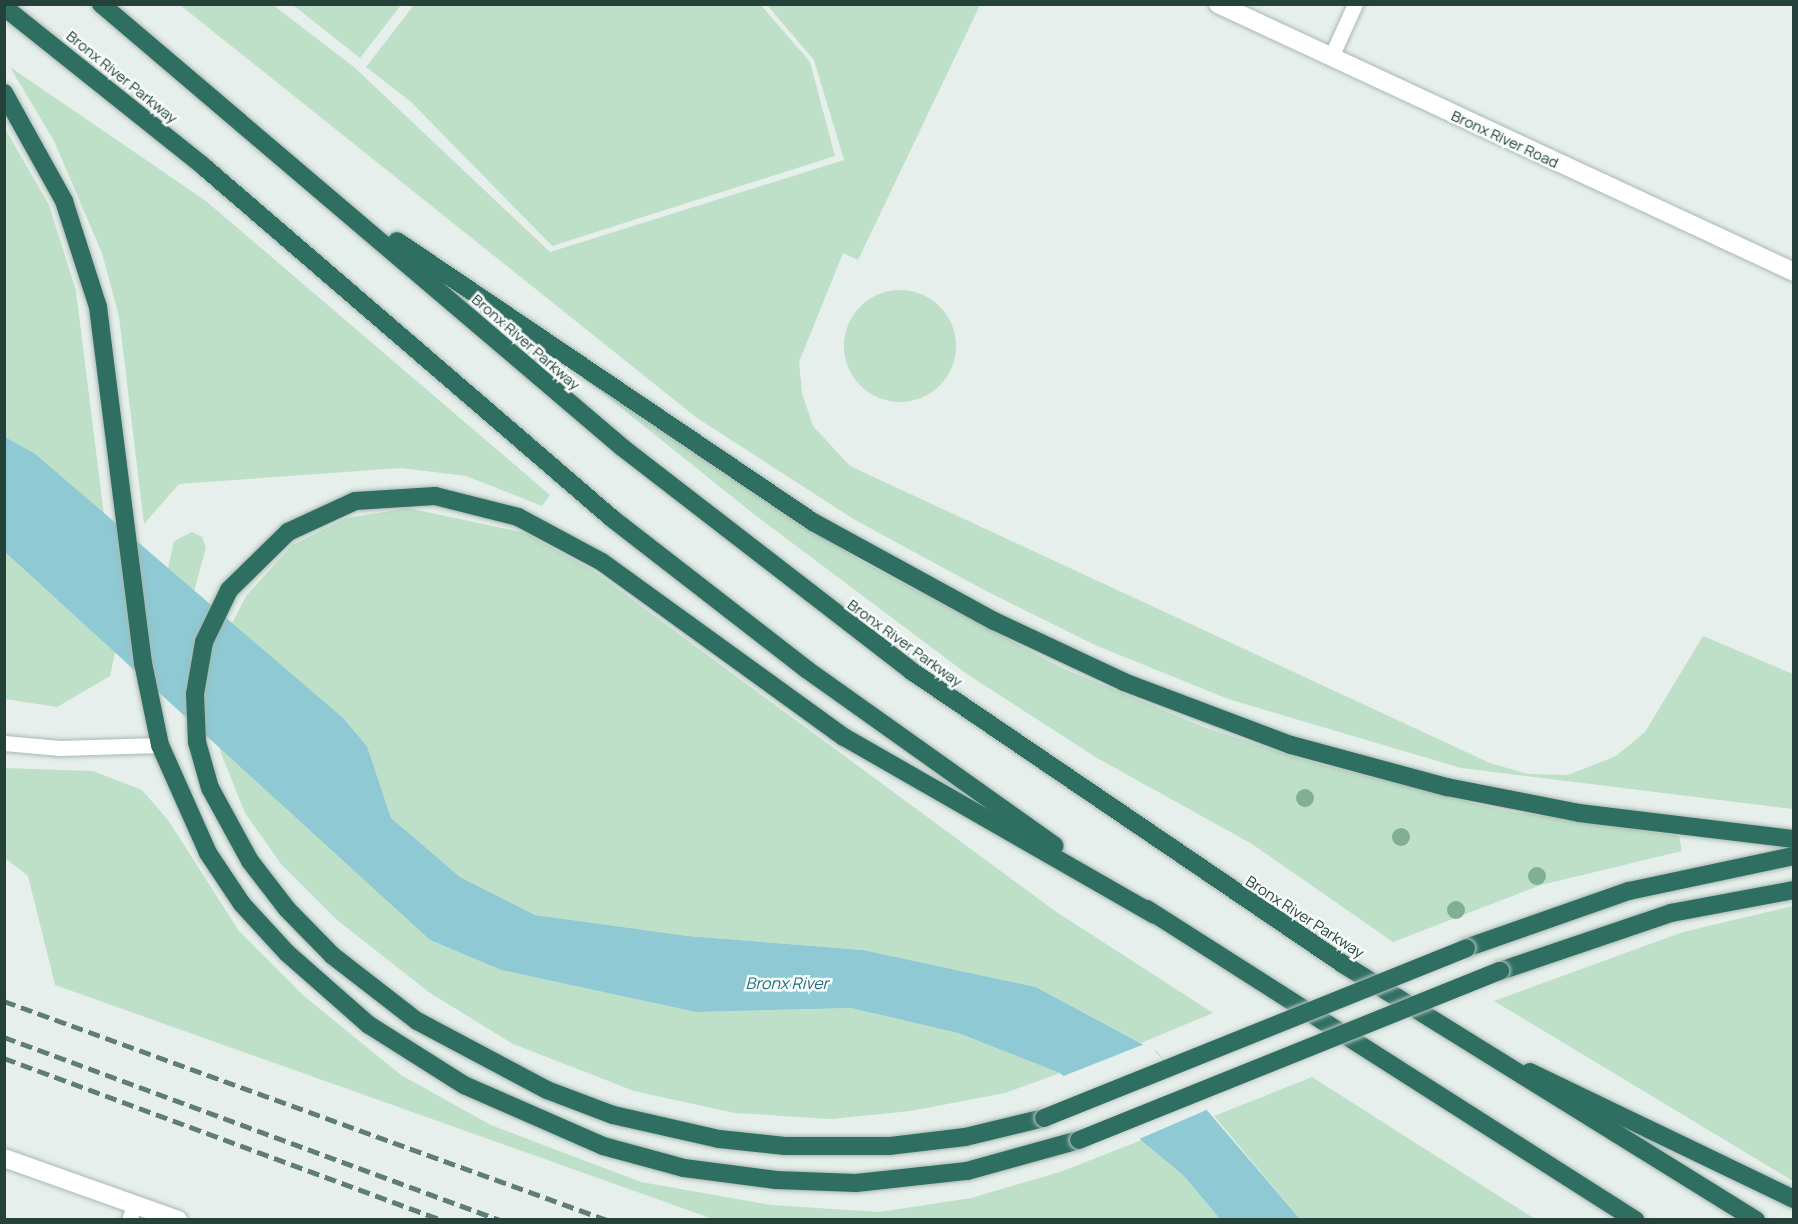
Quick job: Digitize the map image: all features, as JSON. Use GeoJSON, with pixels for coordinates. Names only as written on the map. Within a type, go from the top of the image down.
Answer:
{"type":"FeatureCollection","features":[{"type":"Feature","properties":{"kind":"highway","name":"Bronx River Parkway"},"geometry":{"type":"LineString","coordinates":[[101,4],[343,206],[623,448],[910,670],[1458,1038],[1756,1220]]}},
{"type":"Feature","properties":{"kind":"highway","name":"Bronx River Parkway"},"geometry":{"type":"LineString","coordinates":[[4,7],[194,159],[702,590],[904,742],[1155,915],[1635,1220]]}},
{"type":"Feature","properties":{"kind":"highway"},"geometry":{"type":"LineString","coordinates":[[4,93],[64,201],[98,307],[143,663],[160,745],[208,854],[272,938],[369,1024],[499,1103],[647,1160],[776,1180],[856,1183],[935,1176],[1079,1140],[1500,971],[1671,913],[1794,890]]}},
{"type":"Feature","properties":{"kind":"highway"},"geometry":{"type":"LineString","coordinates":[[343,206],[813,522],[918,582],[1104,673],[1270,738],[1407,778],[1568,811],[1794,839]]}},
{"type":"Feature","properties":{"kind":"highway"},"geometry":{"type":"LineString","coordinates":[[1155,915],[844,737],[602,562],[518,517],[435,496],[355,501],[288,532],[229,590],[204,642],[195,694],[197,742],[214,796],[250,861],[286,909],[332,955],[417,1021],[547,1090],[613,1115],[718,1139],[889,1146],[965,1137],[1044,1118],[1466,948],[1629,891],[1794,856]]}},
{"type":"Feature","properties":{"kind":"highway"},"geometry":{"type":"LineString","coordinates":[[1458,1038],[1794,1199]]}},
{"type":"Feature","properties":{"kind":"street","name":"Bronx River Road"},"geometry":{"type":"LineString","coordinates":[[1218,4],[1794,272]]}},
{"type":"Feature","properties":{"kind":"street"},"geometry":{"type":"LineString","coordinates":[[4,1158],[132,1211],[178,1220]]}},
{"type":"Feature","properties":{"kind":"lane"},"geometry":{"type":"LineString","coordinates":[[1331,57],[1355,4]]}},
{"type":"Feature","properties":{"kind":"lane"},"geometry":{"type":"LineString","coordinates":[[4,743],[60,748],[160,745]]}},
{"type":"Feature","properties":{"kind":"green space"},"geometry":{"type":"Polygon","coordinates":[[[180,5],[273,5],[354,67],[550,252],[844,160],[814,60],[767,5],[980,5],[858,260],[843,253],[799,362],[802,393],[813,426],[850,466],[1490,763],[1528,774],[1568,775],[1616,756],[1645,732],[1703,636],[1793,674],[1793,809],[1461,768],[1228,699],[1095,645],[988,592],[855,520],[697,418],[180,5]]]}},
{"type":"Feature","properties":{"kind":"green space"},"geometry":{"type":"Polygon","coordinates":[[[293,5],[401,5],[360,58],[293,5]]]}},
{"type":"Feature","properties":{"kind":"green space"},"geometry":{"type":"Polygon","coordinates":[[[414,5],[761,5],[810,62],[835,156],[552,246],[411,102],[366,67],[414,5]]]}},
{"type":"Feature","properties":{"kind":"green space"},"geometry":{"type":"Polygon","coordinates":[[[10,67],[206,201],[550,495],[542,506],[466,476],[401,468],[179,484],[144,524],[119,317],[102,253],[54,141],[10,67]]]}},
{"type":"Feature","properties":{"kind":"green space"},"geometry":{"type":"Polygon","coordinates":[[[4,127],[49,205],[76,291],[119,635],[110,676],[57,707],[5,699],[5,552],[58,600],[34,453],[5,437],[4,127]]]}},
{"type":"Feature","properties":{"kind":"green space"},"geometry":{"type":"Polygon","coordinates":[[[900,290],[922,294],[940,306],[952,324],[956,346],[952,368],[940,386],[922,398],[900,402],[878,398],[860,386],[848,368],[844,346],[848,324],[860,306],[878,294],[900,290]]]}},
{"type":"Feature","properties":{"kind":"green space"},"geometry":{"type":"Polygon","coordinates":[[[592,378],[688,448],[861,561],[1062,668],[1204,727],[1304,760],[1501,810],[1679,836],[1682,851],[1541,885],[1393,942],[1252,844],[1097,758],[967,674],[755,515],[589,382],[592,378]]]}},
{"type":"Feature","properties":{"kind":"green space"},"geometry":{"type":"Polygon","coordinates":[[[408,508],[525,533],[592,570],[1055,911],[1213,1013],[1141,1043],[1036,987],[863,950],[688,936],[535,915],[460,877],[391,818],[367,746],[343,718],[297,817],[430,940],[501,970],[696,1012],[851,1008],[958,1033],[1060,1073],[1005,1093],[911,1111],[831,1119],[734,1113],[634,1091],[513,1044],[430,993],[337,920],[281,864],[245,813],[221,753],[212,702],[224,639],[246,596],[292,545],[347,518],[408,508]]]}},
{"type":"Feature","properties":{"kind":"green space"},"geometry":{"type":"Polygon","coordinates":[[[192,532],[202,537],[206,547],[186,621],[166,577],[174,541],[192,532]]]}},
{"type":"Feature","properties":{"kind":"green space"},"geometry":{"type":"Polygon","coordinates":[[[4,768],[93,771],[142,790],[168,820],[239,931],[304,996],[401,1075],[491,1125],[641,1182],[771,1205],[879,1212],[971,1198],[1060,1172],[1142,1140],[1183,1175],[1220,1219],[713,1219],[55,985],[28,876],[5,858],[4,768]]]}},
{"type":"Feature","properties":{"kind":"green space"},"geometry":{"type":"Polygon","coordinates":[[[1793,906],[1793,1181],[1494,1001],[1683,932],[1793,906]]]}},
{"type":"Feature","properties":{"kind":"green space"},"geometry":{"type":"Polygon","coordinates":[[[1312,1077],[1535,1219],[1300,1219],[1214,1116],[1312,1077]]]}},
{"type":"Feature","properties":{"kind":"water","name":"Bronx River"},"geometry":{"type":"Polygon","coordinates":[[[5,437],[34,453],[343,718],[367,746],[391,818],[460,877],[535,915],[688,936],[863,950],[1036,987],[1157,1052],[1300,1219],[1220,1219],[1183,1175],[1060,1073],[958,1033],[851,1008],[696,1012],[501,970],[430,940],[5,552],[5,437]]]}},
{"type":"Feature","properties":{"kind":"pier"},"geometry":{"type":"Polygon","coordinates":[[[1147,1043],[1211,1108],[1137,1140],[1061,1077],[1147,1043]]]}},
{"type":"Feature","properties":{"kind":"railway"},"geometry":{"type":"LineString","coordinates":[[4,1001],[607,1220]]}},
{"type":"Feature","properties":{"kind":"railway"},"geometry":{"type":"LineString","coordinates":[[4,1037],[500,1220]]}},
{"type":"Feature","properties":{"kind":"railway"},"geometry":{"type":"LineString","coordinates":[[4,1058],[443,1220]]}}]}
